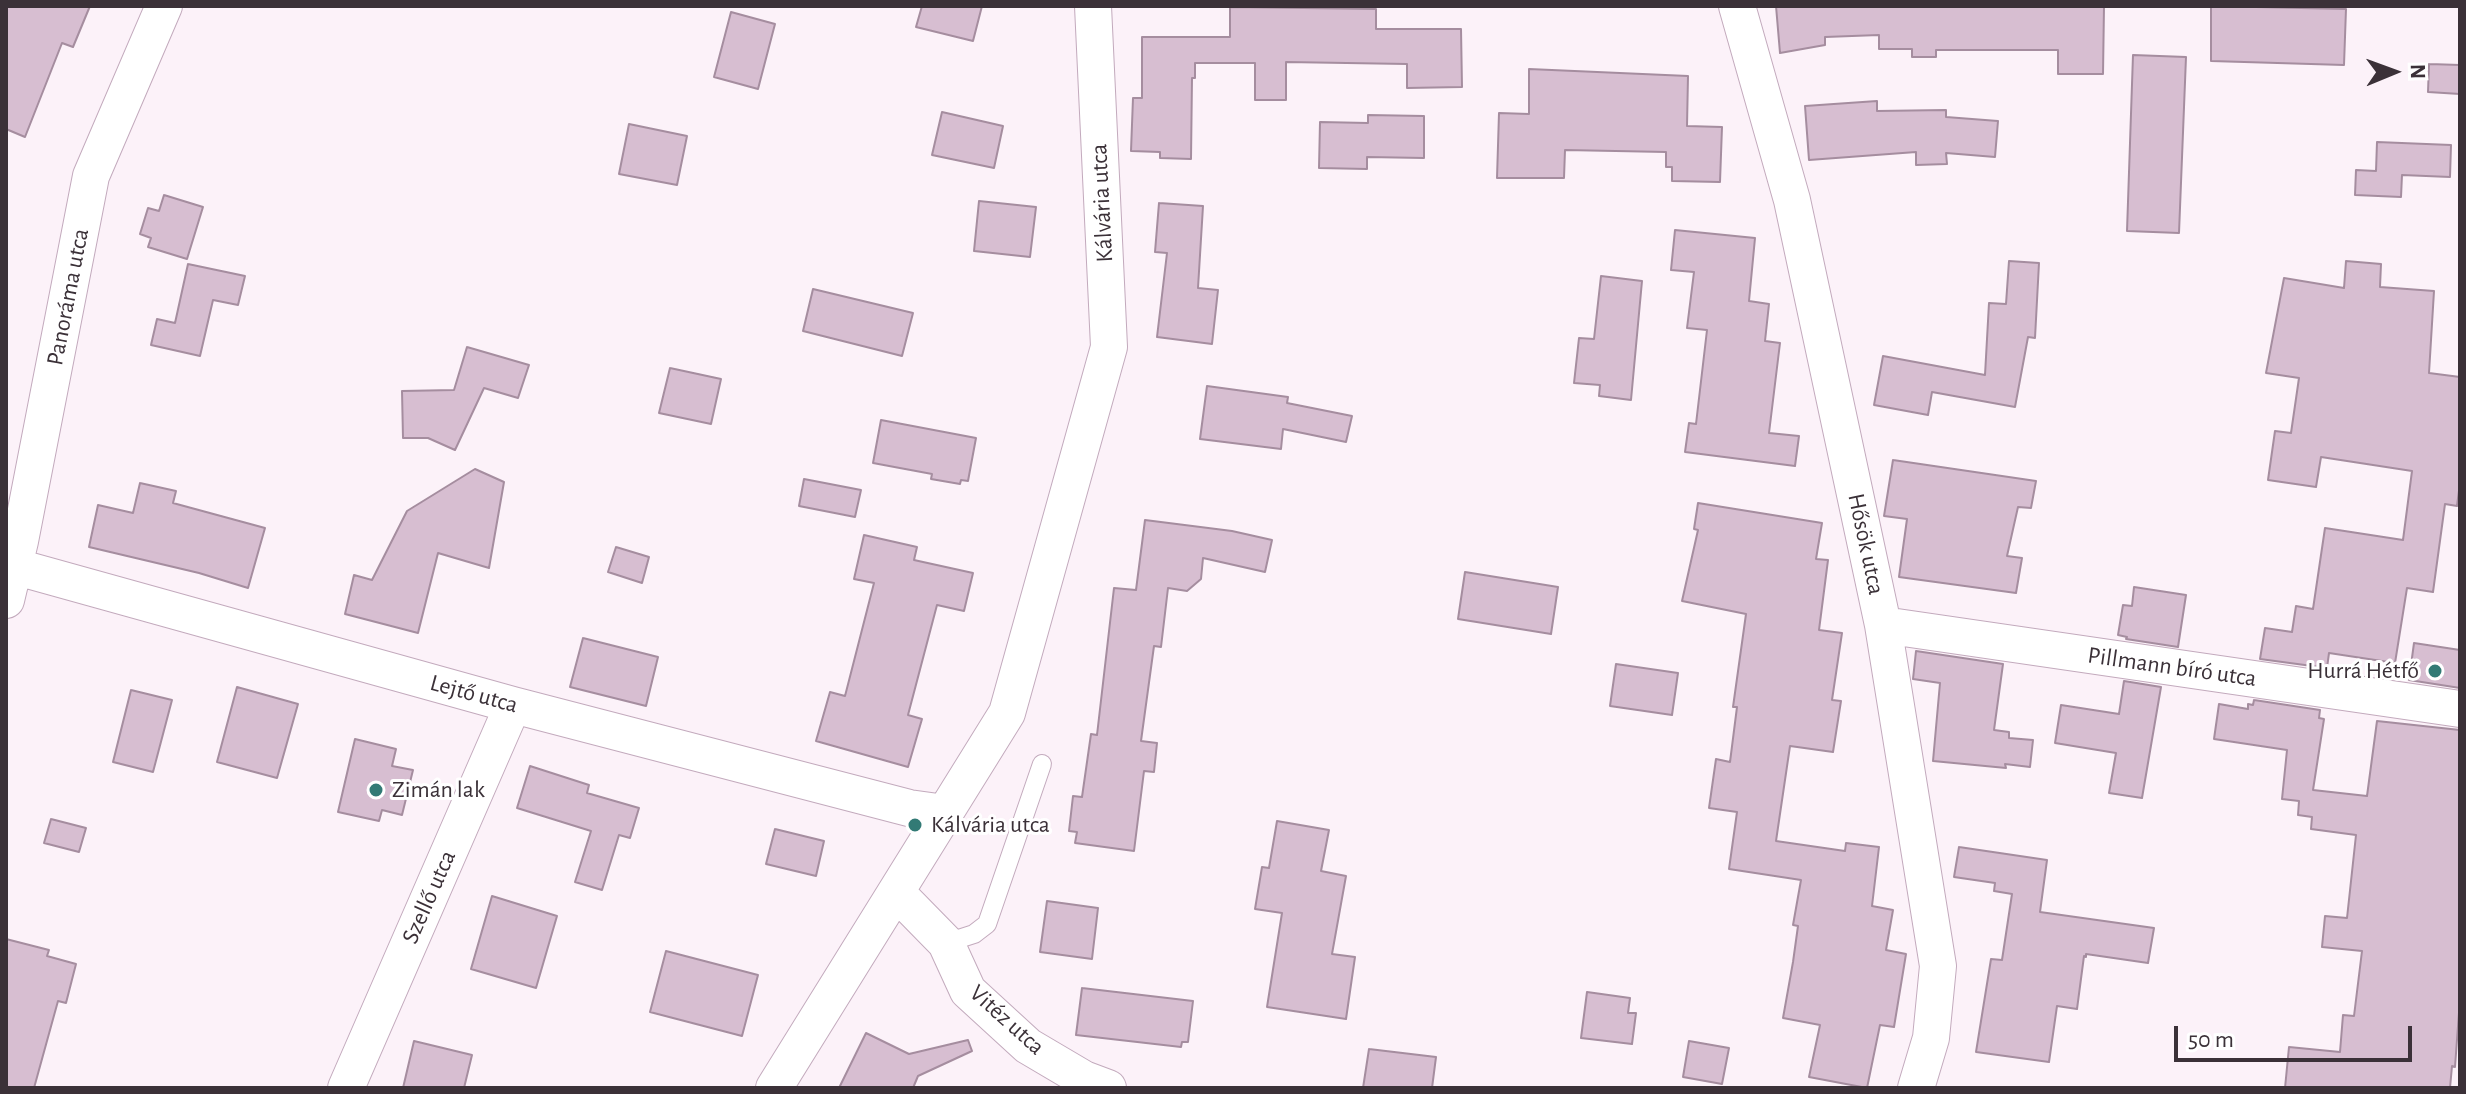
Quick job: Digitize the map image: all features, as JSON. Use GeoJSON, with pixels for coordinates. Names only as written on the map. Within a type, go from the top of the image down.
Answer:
{"type":"FeatureCollection","features":[{"type":"Feature","properties":{"kind":"street","name":"Panoráma utca"},"geometry":{"type":"LineString","coordinates":[[9,577],[91,176],[164,6]]}},
{"type":"Feature","properties":{"kind":"street","name":"Kálvária utca"},"geometry":{"type":"LineString","coordinates":[[774,1088],[1007,713],[1109,347],[1093,6]]}},
{"type":"Feature","properties":{"kind":"street","name":"Hősök utca"},"geometry":{"type":"LineString","coordinates":[[1737,6],[1792,200],[1883,625],[1938,966],[1931,1038],[1916,1088]]}},
{"type":"Feature","properties":{"kind":"street","name":"Lejtő utca"},"geometry":{"type":"LineString","coordinates":[[9,577],[909,808],[945,813]]}},
{"type":"Feature","properties":{"kind":"street","name":"Pillmann bíró utca"},"geometry":{"type":"LineString","coordinates":[[1883,625],[2460,709]]}},
{"type":"Feature","properties":{"kind":"street","name":"Szellő utca"},"geometry":{"type":"LineString","coordinates":[[346,1088],[513,705]]}},
{"type":"Feature","properties":{"kind":"street","name":"Vitéz utca"},"geometry":{"type":"LineString","coordinates":[[897,893],[946,943],[968,991],[1028,1046],[1084,1079],[1108,1088]]}},
{"type":"Feature","properties":{"kind":"lane"},"geometry":{"type":"LineString","coordinates":[[946,943],[974,934],[987,924],[1042,764]]}},
{"type":"Feature","properties":{"kind":"building"},"geometry":{"type":"Polygon","coordinates":[[[6,6],[90,6],[73,47],[62,43],[25,137],[6,129],[6,6]]]}},
{"type":"Feature","properties":{"kind":"building"},"geometry":{"type":"Polygon","coordinates":[[[922,6],[982,6],[973,41],[916,27],[922,6]]]}},
{"type":"Feature","properties":{"kind":"building"},"geometry":{"type":"Polygon","coordinates":[[[1776,6],[2104,6],[2103,74],[2058,74],[2058,50],[1936,50],[1936,57],[1912,57],[1912,49],[1879,49],[1879,35],[1825,37],[1825,45],[1780,53],[1776,6]]]}},
{"type":"Feature","properties":{"kind":"building"},"geometry":{"type":"Polygon","coordinates":[[[2211,6],[2346,9],[2344,65],[2211,61],[2211,6]]]}},
{"type":"Feature","properties":{"kind":"building"},"geometry":{"type":"Polygon","coordinates":[[[1230,7],[1376,9],[1376,29],[1461,29],[1462,87],[1407,88],[1407,64],[1286,62],[1286,100],[1255,100],[1255,63],[1195,63],[1191,159],[1160,158],[1160,152],[1131,151],[1133,98],[1142,98],[1142,37],[1230,37],[1230,7]]]}},
{"type":"Feature","properties":{"kind":"building"},"geometry":{"type":"Polygon","coordinates":[[[731,12],[775,24],[758,89],[714,77],[731,12]]]}},
{"type":"Feature","properties":{"kind":"building"},"geometry":{"type":"Polygon","coordinates":[[[2133,55],[2186,57],[2179,233],[2127,231],[2133,55]]]}},
{"type":"Feature","properties":{"kind":"building"},"geometry":{"type":"Polygon","coordinates":[[[2429,64],[2460,65],[2460,94],[2428,92],[2429,64]]]}},
{"type":"Feature","properties":{"kind":"building"},"geometry":{"type":"Polygon","coordinates":[[[1529,69],[1688,76],[1687,126],[1722,127],[1720,182],[1672,181],[1672,167],[1666,167],[1666,152],[1565,150],[1564,178],[1497,178],[1499,113],[1529,114],[1529,69]]]}},
{"type":"Feature","properties":{"kind":"building"},"geometry":{"type":"Polygon","coordinates":[[[1877,101],[1877,111],[1946,110],[1946,117],[1998,121],[1995,157],[1946,153],[1947,164],[1916,165],[1916,152],[1809,160],[1805,106],[1877,101]]]}},
{"type":"Feature","properties":{"kind":"building"},"geometry":{"type":"Polygon","coordinates":[[[942,112],[1003,126],[994,168],[932,155],[942,112]]]}},
{"type":"Feature","properties":{"kind":"building"},"geometry":{"type":"Polygon","coordinates":[[[1368,115],[1424,116],[1424,158],[1367,157],[1367,169],[1319,168],[1320,122],[1368,123],[1368,115]]]}},
{"type":"Feature","properties":{"kind":"building"},"geometry":{"type":"Polygon","coordinates":[[[629,124],[687,136],[677,185],[619,174],[629,124]]]}},
{"type":"Feature","properties":{"kind":"building"},"geometry":{"type":"Polygon","coordinates":[[[2377,142],[2451,145],[2450,177],[2402,175],[2401,197],[2355,195],[2356,170],[2376,171],[2377,142]]]}},
{"type":"Feature","properties":{"kind":"building"},"geometry":{"type":"Polygon","coordinates":[[[164,195],[203,207],[187,259],[148,247],[151,238],[140,234],[148,208],[159,211],[164,195]]]}},
{"type":"Feature","properties":{"kind":"building"},"geometry":{"type":"Polygon","coordinates":[[[979,201],[1036,207],[1030,257],[974,251],[979,201]]]}},
{"type":"Feature","properties":{"kind":"building"},"geometry":{"type":"Polygon","coordinates":[[[1159,203],[1203,206],[1198,288],[1218,290],[1212,344],[1157,337],[1167,253],[1155,252],[1159,203]]]}},
{"type":"Feature","properties":{"kind":"building"},"geometry":{"type":"Polygon","coordinates":[[[1675,230],[1755,238],[1749,301],[1769,304],[1765,341],[1780,343],[1769,433],[1799,436],[1795,466],[1685,452],[1689,423],[1696,424],[1707,330],[1687,328],[1694,272],[1671,270],[1675,230]]]}},
{"type":"Feature","properties":{"kind":"building"},"geometry":{"type":"Polygon","coordinates":[[[2009,261],[2039,263],[2035,338],[2028,337],[2015,407],[1932,392],[1928,415],[1874,405],[1883,356],[1985,375],[1989,303],[2006,304],[2009,261]]]}},
{"type":"Feature","properties":{"kind":"building"},"geometry":{"type":"Polygon","coordinates":[[[2346,261],[2381,264],[2380,287],[2434,291],[2429,373],[2460,377],[2460,483],[2457,506],[2445,504],[2433,592],[2407,588],[2395,663],[2329,653],[2327,668],[2260,659],[2265,628],[2292,632],[2296,606],[2313,609],[2325,528],[2403,540],[2412,471],[2321,457],[2316,487],[2268,480],[2275,431],[2291,433],[2299,378],[2266,373],[2284,278],[2344,288],[2346,261]]]}},
{"type":"Feature","properties":{"kind":"building"},"geometry":{"type":"Polygon","coordinates":[[[188,264],[245,276],[238,305],[213,300],[200,356],[151,345],[157,319],[175,323],[188,264]]]}},
{"type":"Feature","properties":{"kind":"building"},"geometry":{"type":"Polygon","coordinates":[[[1601,276],[1642,281],[1631,400],[1599,396],[1600,385],[1574,383],[1579,338],[1594,339],[1601,276]]]}},
{"type":"Feature","properties":{"kind":"building"},"geometry":{"type":"Polygon","coordinates":[[[813,289],[913,313],[902,356],[803,331],[813,289]]]}},
{"type":"Feature","properties":{"kind":"building"},"geometry":{"type":"Polygon","coordinates":[[[467,347],[529,365],[518,398],[484,388],[455,450],[428,438],[403,438],[402,391],[454,390],[467,347]]]}},
{"type":"Feature","properties":{"kind":"building"},"geometry":{"type":"Polygon","coordinates":[[[670,368],[721,379],[711,424],[659,413],[670,368]]]}},
{"type":"Feature","properties":{"kind":"building"},"geometry":{"type":"Polygon","coordinates":[[[1207,386],[1288,397],[1287,403],[1352,416],[1346,442],[1283,429],[1281,449],[1200,439],[1207,386]]]}},
{"type":"Feature","properties":{"kind":"building"},"geometry":{"type":"Polygon","coordinates":[[[881,420],[976,438],[968,481],[961,480],[960,484],[931,479],[932,474],[873,463],[881,420]]]}},
{"type":"Feature","properties":{"kind":"building"},"geometry":{"type":"Polygon","coordinates":[[[1893,460],[2036,481],[2031,508],[2018,507],[2007,556],[2022,558],[2016,593],[1899,577],[1907,519],[1884,516],[1893,460]]]}},
{"type":"Feature","properties":{"kind":"building"},"geometry":{"type":"Polygon","coordinates":[[[475,469],[504,482],[489,568],[438,553],[418,633],[345,614],[354,575],[372,580],[407,511],[475,469]]]}},
{"type":"Feature","properties":{"kind":"building"},"geometry":{"type":"Polygon","coordinates":[[[804,479],[861,490],[855,517],[799,506],[804,479]]]}},
{"type":"Feature","properties":{"kind":"building"},"geometry":{"type":"Polygon","coordinates":[[[140,483],[176,491],[173,503],[265,528],[248,588],[89,547],[98,505],[133,513],[140,483]]]}},
{"type":"Feature","properties":{"kind":"building"},"geometry":{"type":"Polygon","coordinates":[[[1698,503],[1822,523],[1816,559],[1828,560],[1819,630],[1842,633],[1832,700],[1841,701],[1833,752],[1790,746],[1776,841],[1845,851],[1846,843],[1879,847],[1872,906],[1893,910],[1886,950],[1906,954],[1894,1027],[1880,1025],[1867,1088],[1809,1077],[1820,1025],[1783,1018],[1798,926],[1793,925],[1801,880],[1729,869],[1737,812],[1709,808],[1716,759],[1730,762],[1737,707],[1733,707],[1746,614],[1682,601],[1698,530],[1694,529],[1698,503]]]}},
{"type":"Feature","properties":{"kind":"building"},"geometry":{"type":"Polygon","coordinates":[[[1145,520],[1232,531],[1272,540],[1265,572],[1203,558],[1201,579],[1187,591],[1168,588],[1161,647],[1154,646],[1141,741],[1157,743],[1154,772],[1144,771],[1134,851],[1075,843],[1077,832],[1069,831],[1073,796],[1082,797],[1091,734],[1097,735],[1114,588],[1136,590],[1145,520]]]}},
{"type":"Feature","properties":{"kind":"building"},"geometry":{"type":"Polygon","coordinates":[[[864,535],[917,547],[914,560],[973,573],[964,611],[937,605],[908,715],[922,719],[908,767],[816,741],[830,692],[845,696],[874,583],[854,579],[864,535]]]}},
{"type":"Feature","properties":{"kind":"building"},"geometry":{"type":"Polygon","coordinates":[[[616,547],[649,557],[642,583],[608,572],[616,547]]]}},
{"type":"Feature","properties":{"kind":"building"},"geometry":{"type":"Polygon","coordinates":[[[1465,572],[1558,587],[1551,634],[1458,619],[1465,572]]]}},
{"type":"Feature","properties":{"kind":"building"},"geometry":{"type":"Polygon","coordinates":[[[2134,587],[2186,595],[2178,647],[2118,635],[2123,605],[2132,606],[2134,587]]]}},
{"type":"Feature","properties":{"kind":"building"},"geometry":{"type":"Polygon","coordinates":[[[583,638],[658,657],[646,706],[570,687],[583,638]]]}},
{"type":"Feature","properties":{"kind":"building","name":"Hurrá Hétfő"},"geometry":{"type":"Polygon","coordinates":[[[2414,643],[2460,650],[2460,688],[2409,680],[2414,643]]]}},
{"type":"Feature","properties":{"kind":"building"},"geometry":{"type":"Polygon","coordinates":[[[1916,651],[2003,664],[1994,730],[2009,732],[2009,738],[2033,740],[2030,767],[2005,764],[2006,768],[1933,761],[1940,683],[1913,679],[1916,651]]]}},
{"type":"Feature","properties":{"kind":"building"},"geometry":{"type":"Polygon","coordinates":[[[1616,664],[1678,673],[1672,715],[1610,706],[1616,664]]]}},
{"type":"Feature","properties":{"kind":"building"},"geometry":{"type":"Polygon","coordinates":[[[2124,681],[2161,687],[2142,798],[2109,793],[2116,753],[2055,743],[2061,705],[2119,714],[2124,681]]]}},
{"type":"Feature","properties":{"kind":"building"},"geometry":{"type":"Polygon","coordinates":[[[237,687],[298,704],[277,778],[217,762],[237,687]]]}},
{"type":"Feature","properties":{"kind":"building"},"geometry":{"type":"Polygon","coordinates":[[[131,690],[172,700],[153,772],[113,762],[131,690]]]}},
{"type":"Feature","properties":{"kind":"building"},"geometry":{"type":"Polygon","coordinates":[[[2254,700],[2320,710],[2319,718],[2324,719],[2313,790],[2367,796],[2377,721],[2460,730],[2460,999],[2455,1067],[2452,1066],[2450,1088],[2285,1088],[2289,1047],[2340,1052],[2343,1015],[2354,1016],[2362,951],[2322,947],[2325,916],[2347,918],[2356,835],[2311,829],[2312,817],[2298,815],[2299,801],[2282,799],[2287,750],[2214,739],[2219,704],[2248,709],[2248,704],[2253,705],[2254,700]]]}},
{"type":"Feature","properties":{"kind":"building","name":"Zimán lak"},"geometry":{"type":"Polygon","coordinates":[[[355,739],[396,749],[392,766],[413,770],[402,815],[382,810],[379,821],[338,812],[355,739]]]}},
{"type":"Feature","properties":{"kind":"building"},"geometry":{"type":"Polygon","coordinates":[[[530,766],[589,785],[587,793],[639,808],[630,838],[619,835],[602,890],[575,882],[591,831],[517,808],[530,766]]]}},
{"type":"Feature","properties":{"kind":"building"},"geometry":{"type":"Polygon","coordinates":[[[51,819],[86,828],[79,852],[44,843],[51,819]]]}},
{"type":"Feature","properties":{"kind":"building"},"geometry":{"type":"Polygon","coordinates":[[[1277,821],[1329,830],[1321,871],[1346,876],[1332,954],[1355,957],[1346,1019],[1267,1007],[1282,913],[1255,909],[1262,867],[1269,868],[1277,821]]]}},
{"type":"Feature","properties":{"kind":"building"},"geometry":{"type":"Polygon","coordinates":[[[775,829],[824,841],[816,876],[766,864],[775,829]]]}},
{"type":"Feature","properties":{"kind":"building"},"geometry":{"type":"Polygon","coordinates":[[[1959,847],[2047,860],[2040,912],[2154,928],[2148,963],[2084,956],[2077,1009],[2057,1006],[2049,1062],[1976,1052],[1991,959],[2002,960],[2012,894],[1994,891],[1995,883],[1954,877],[1959,847]]]}},
{"type":"Feature","properties":{"kind":"building"},"geometry":{"type":"Polygon","coordinates":[[[492,896],[557,916],[536,988],[471,969],[492,896]]]}},
{"type":"Feature","properties":{"kind":"building"},"geometry":{"type":"Polygon","coordinates":[[[1047,901],[1098,908],[1092,959],[1040,952],[1047,901]]]}},
{"type":"Feature","properties":{"kind":"building"},"geometry":{"type":"Polygon","coordinates":[[[6,939],[49,950],[47,956],[76,964],[66,1003],[58,1001],[34,1088],[6,1088],[6,939]]]}},
{"type":"Feature","properties":{"kind":"building"},"geometry":{"type":"Polygon","coordinates":[[[666,951],[758,975],[742,1036],[650,1012],[666,951]]]}},
{"type":"Feature","properties":{"kind":"building"},"geometry":{"type":"Polygon","coordinates":[[[1082,988],[1193,1001],[1188,1042],[1182,1042],[1181,1047],[1076,1035],[1082,988]]]}},
{"type":"Feature","properties":{"kind":"building"},"geometry":{"type":"Polygon","coordinates":[[[1587,992],[1630,998],[1628,1013],[1636,1013],[1632,1044],[1581,1038],[1587,992]]]}},
{"type":"Feature","properties":{"kind":"building"},"geometry":{"type":"Polygon","coordinates":[[[866,1033],[909,1054],[968,1040],[972,1051],[918,1076],[913,1088],[839,1088],[866,1033]]]}},
{"type":"Feature","properties":{"kind":"building"},"geometry":{"type":"Polygon","coordinates":[[[414,1041],[472,1055],[464,1088],[403,1088],[414,1041]]]}},
{"type":"Feature","properties":{"kind":"building"},"geometry":{"type":"Polygon","coordinates":[[[1689,1041],[1729,1048],[1722,1084],[1683,1077],[1689,1041]]]}},
{"type":"Feature","properties":{"kind":"building"},"geometry":{"type":"Polygon","coordinates":[[[1369,1049],[1436,1057],[1432,1088],[1363,1088],[1369,1049]]]}},
{"type":"Feature","properties":{"kind":"place","name":"Hurrá Hétfő"},"geometry":{"type":"Point","coordinates":[2435,671]}},
{"type":"Feature","properties":{"kind":"place","name":"Zimán lak"},"geometry":{"type":"Point","coordinates":[376,790]}},
{"type":"Feature","properties":{"kind":"place","name":"Kálvária utca"},"geometry":{"type":"Point","coordinates":[915,825]}}]}
